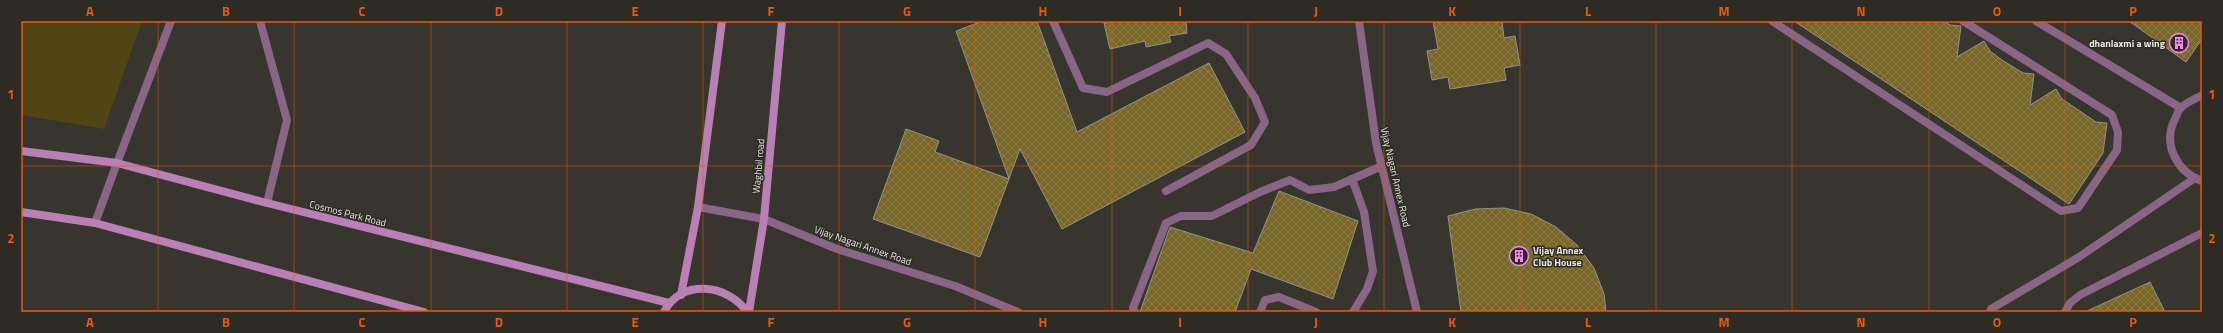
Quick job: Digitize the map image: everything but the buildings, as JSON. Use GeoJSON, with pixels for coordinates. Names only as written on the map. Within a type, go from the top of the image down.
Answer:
{"type":"FeatureCollection","features":[{"type":"Feature","properties":{"kind":"main road"},"geometry":{"type":"LineString","coordinates":[[681,295],[698,207],[722,21]]}},
{"type":"Feature","properties":{"kind":"main road","name":"Waghbil road"},"geometry":{"type":"LineString","coordinates":[[748,312],[764,219],[782,21]]}},
{"type":"Feature","properties":{"kind":"main road","name":"Cosmos Park Road"},"geometry":{"type":"LineString","coordinates":[[21,151],[117,162],[267,203],[668,303]]}},
{"type":"Feature","properties":{"kind":"main road"},"geometry":{"type":"LineString","coordinates":[[21,212],[95,223],[403,310],[424,312]]}},
{"type":"Feature","properties":{"kind":"main road"},"geometry":{"type":"LineString","coordinates":[[664,312],[668,303],[681,295],[696,289],[712,288],[728,293],[740,302],[748,312]]}},
{"type":"Feature","properties":{"kind":"street"},"geometry":{"type":"LineString","coordinates":[[95,223],[171,21]]}},
{"type":"Feature","properties":{"kind":"street"},"geometry":{"type":"LineString","coordinates":[[260,21],[287,120],[267,203]]}},
{"type":"Feature","properties":{"kind":"street"},"geometry":{"type":"LineString","coordinates":[[1053,21],[1083,88],[1108,92],[1208,43],[1226,54],[1255,98],[1266,122],[1251,145],[1166,191]]}},
{"type":"Feature","properties":{"kind":"street","name":"Vijay Nagari Annex Road"},"geometry":{"type":"LineString","coordinates":[[1359,21],[1376,143],[1418,312]]}},
{"type":"Feature","properties":{"kind":"street"},"geometry":{"type":"LineString","coordinates":[[1772,21],[2061,211],[2078,208],[2117,150],[2118,132],[2112,115],[1963,21]]}},
{"type":"Feature","properties":{"kind":"street"},"geometry":{"type":"LineString","coordinates":[[2036,21],[2181,108]]}},
{"type":"Feature","properties":{"kind":"street"},"geometry":{"type":"LineString","coordinates":[[1990,312],[1991,309],[2079,257],[2198,180],[2179,165],[2170,147],[2171,126],[2181,108],[2202,95]]}},
{"type":"Feature","properties":{"kind":"street"},"geometry":{"type":"LineString","coordinates":[[1136,312],[1133,308],[1166,223],[1181,216],[1212,216],[1260,192],[1290,180],[1310,190],[1334,187],[1382,166]]}},
{"type":"Feature","properties":{"kind":"street"},"geometry":{"type":"LineString","coordinates":[[1352,179],[1364,212],[1374,271],[1367,288],[1353,312]]}},
{"type":"Feature","properties":{"kind":"street","name":"Vijay Nagari Annex Road"},"geometry":{"type":"LineString","coordinates":[[698,207],[764,219],[837,249],[955,286],[1018,312]]}},
{"type":"Feature","properties":{"kind":"street"},"geometry":{"type":"LineString","coordinates":[[2065,312],[2070,303],[2080,295],[2202,233]]}},
{"type":"Feature","properties":{"kind":"street"},"geometry":{"type":"LineString","coordinates":[[1260,312],[1265,300],[1279,297],[1316,312]]}},
{"type":"Feature","properties":{"kind":"shaded area"},"geometry":{"type":"Polygon","coordinates":[[[21,21],[142,21],[104,129],[21,115],[21,21]]]}},
{"type":"Feature","properties":{"kind":"place","name":"dhanlaxmi a wing"},"geometry":{"type":"Point","coordinates":[2179,43]}},
{"type":"Feature","properties":{"kind":"place","name":"Vijay Annex Club House"},"geometry":{"type":"Point","coordinates":[1519,256]}}]}
